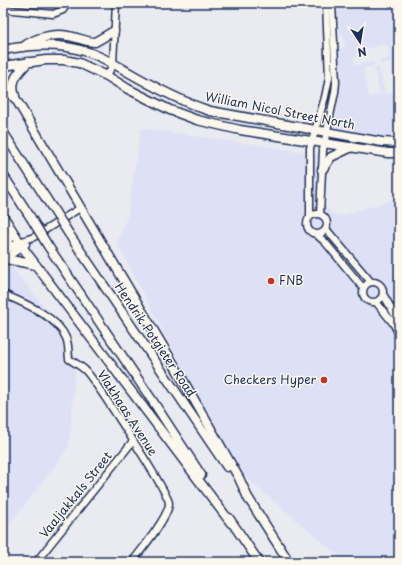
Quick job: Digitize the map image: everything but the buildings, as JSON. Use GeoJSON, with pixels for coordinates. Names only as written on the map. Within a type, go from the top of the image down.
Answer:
{"type":"FeatureCollection","features":[{"type":"Feature","properties":{"kind":"main road"},"geometry":{"type":"LineString","coordinates":[[23,47],[33,40],[59,35],[95,42],[114,31]]}},
{"type":"Feature","properties":{"kind":"main road"},"geometry":{"type":"LineString","coordinates":[[3,46],[12,48]]}},
{"type":"Feature","properties":{"kind":"main road","name":"William Nicol Street North"},"geometry":{"type":"LineString","coordinates":[[3,50],[23,47],[64,46],[74,48],[86,51],[113,64],[190,105],[210,111],[382,142],[399,143]]}},
{"type":"Feature","properties":{"kind":"main road","name":"William Nicol Street North"},"geometry":{"type":"LineString","coordinates":[[3,66],[46,60],[64,60],[80,64],[107,76],[128,89],[170,110],[197,120],[240,130],[388,153],[399,153]]}},
{"type":"Feature","properties":{"kind":"main road"},"geometry":{"type":"LineString","coordinates":[[17,101],[12,88],[13,82],[28,62]]}},
{"type":"Feature","properties":{"kind":"main road"},"geometry":{"type":"LineString","coordinates":[[3,84],[17,101],[176,368],[250,500]]}},
{"type":"Feature","properties":{"kind":"main road","name":"Hendrik Potgieter Road"},"geometry":{"type":"LineString","coordinates":[[3,132],[69,234],[250,500],[289,562]]}},
{"type":"Feature","properties":{"kind":"main road"},"geometry":{"type":"LineString","coordinates":[[322,170],[331,157],[352,147]]}},
{"type":"Feature","properties":{"kind":"main road"},"geometry":{"type":"LineString","coordinates":[[3,175],[48,246],[149,395],[231,523]]}},
{"type":"Feature","properties":{"kind":"main road"},"geometry":{"type":"LineString","coordinates":[[3,216],[21,245],[259,562]]}},
{"type":"Feature","properties":{"kind":"main road"},"geometry":{"type":"LineString","coordinates":[[12,230],[4,256],[36,265]]}},
{"type":"Feature","properties":{"kind":"street"},"geometry":{"type":"LineString","coordinates":[[3,9],[53,14],[63,10],[68,3]]}},
{"type":"Feature","properties":{"kind":"street"},"geometry":{"type":"LineString","coordinates":[[107,76],[113,64],[116,3]]}},
{"type":"Feature","properties":{"kind":"street"},"geometry":{"type":"LineString","coordinates":[[326,3],[329,78],[310,148],[310,216],[307,221],[308,228],[310,232],[317,234],[329,246],[363,288],[363,295],[365,298],[371,302],[376,302],[380,300],[383,294]]}},
{"type":"Feature","properties":{"kind":"street"},"geometry":{"type":"LineString","coordinates":[[320,214],[324,143],[336,83],[332,3]]}},
{"type":"Feature","properties":{"kind":"street"},"geometry":{"type":"LineString","coordinates":[[4,256],[80,208]]}},
{"type":"Feature","properties":{"kind":"street"},"geometry":{"type":"LineString","coordinates":[[310,216],[320,214],[326,218],[328,226],[321,234],[317,234]]}},
{"type":"Feature","properties":{"kind":"street"},"geometry":{"type":"LineString","coordinates":[[326,229],[372,282]]}},
{"type":"Feature","properties":{"kind":"street"},"geometry":{"type":"LineString","coordinates":[[363,288],[365,285],[372,282],[381,285],[383,294],[399,322]]}},
{"type":"Feature","properties":{"kind":"street","name":"Vlakhaas Avenue"},"geometry":{"type":"LineString","coordinates":[[3,294],[45,315],[55,322],[67,339],[69,359],[86,370],[101,391],[168,498],[169,503],[164,518],[132,562]]}},
{"type":"Feature","properties":{"kind":"street"},"geometry":{"type":"LineString","coordinates":[[376,302],[393,323],[399,334]]}},
{"type":"Feature","properties":{"kind":"street","name":"Vaaljakkals Street"},"geometry":{"type":"LineString","coordinates":[[36,562],[133,441]]}},
{"type":"Feature","properties":{"kind":"shaded area"},"geometry":{"type":"Polygon","coordinates":[[[338,3],[399,3],[399,41],[391,43],[392,50],[399,49],[399,60],[380,64],[380,60],[390,58],[387,44],[356,51],[357,56],[353,57],[355,65],[374,63],[374,66],[363,68],[369,97],[380,94],[374,68],[379,67],[385,94],[396,92],[390,64],[399,62],[399,138],[386,138],[333,130],[340,89],[339,49],[345,47],[343,35],[339,36],[338,3]]]}},
{"type":"Feature","properties":{"kind":"shaded area"},"geometry":{"type":"Polygon","coordinates":[[[141,128],[316,154],[325,157],[322,201],[332,214],[340,216],[399,198],[399,562],[355,562],[340,557],[237,470],[205,418],[167,339],[117,243],[127,217],[141,128]]]}},
{"type":"Feature","properties":{"kind":"shaded area"},"geometry":{"type":"Polygon","coordinates":[[[3,256],[73,342],[75,371],[69,447],[3,533],[3,256]]]}},
{"type":"Feature","properties":{"kind":"place","name":"FNB"},"geometry":{"type":"Point","coordinates":[271,281]}},
{"type":"Feature","properties":{"kind":"place","name":"Checkers Hyper"},"geometry":{"type":"Point","coordinates":[324,380]}}]}
